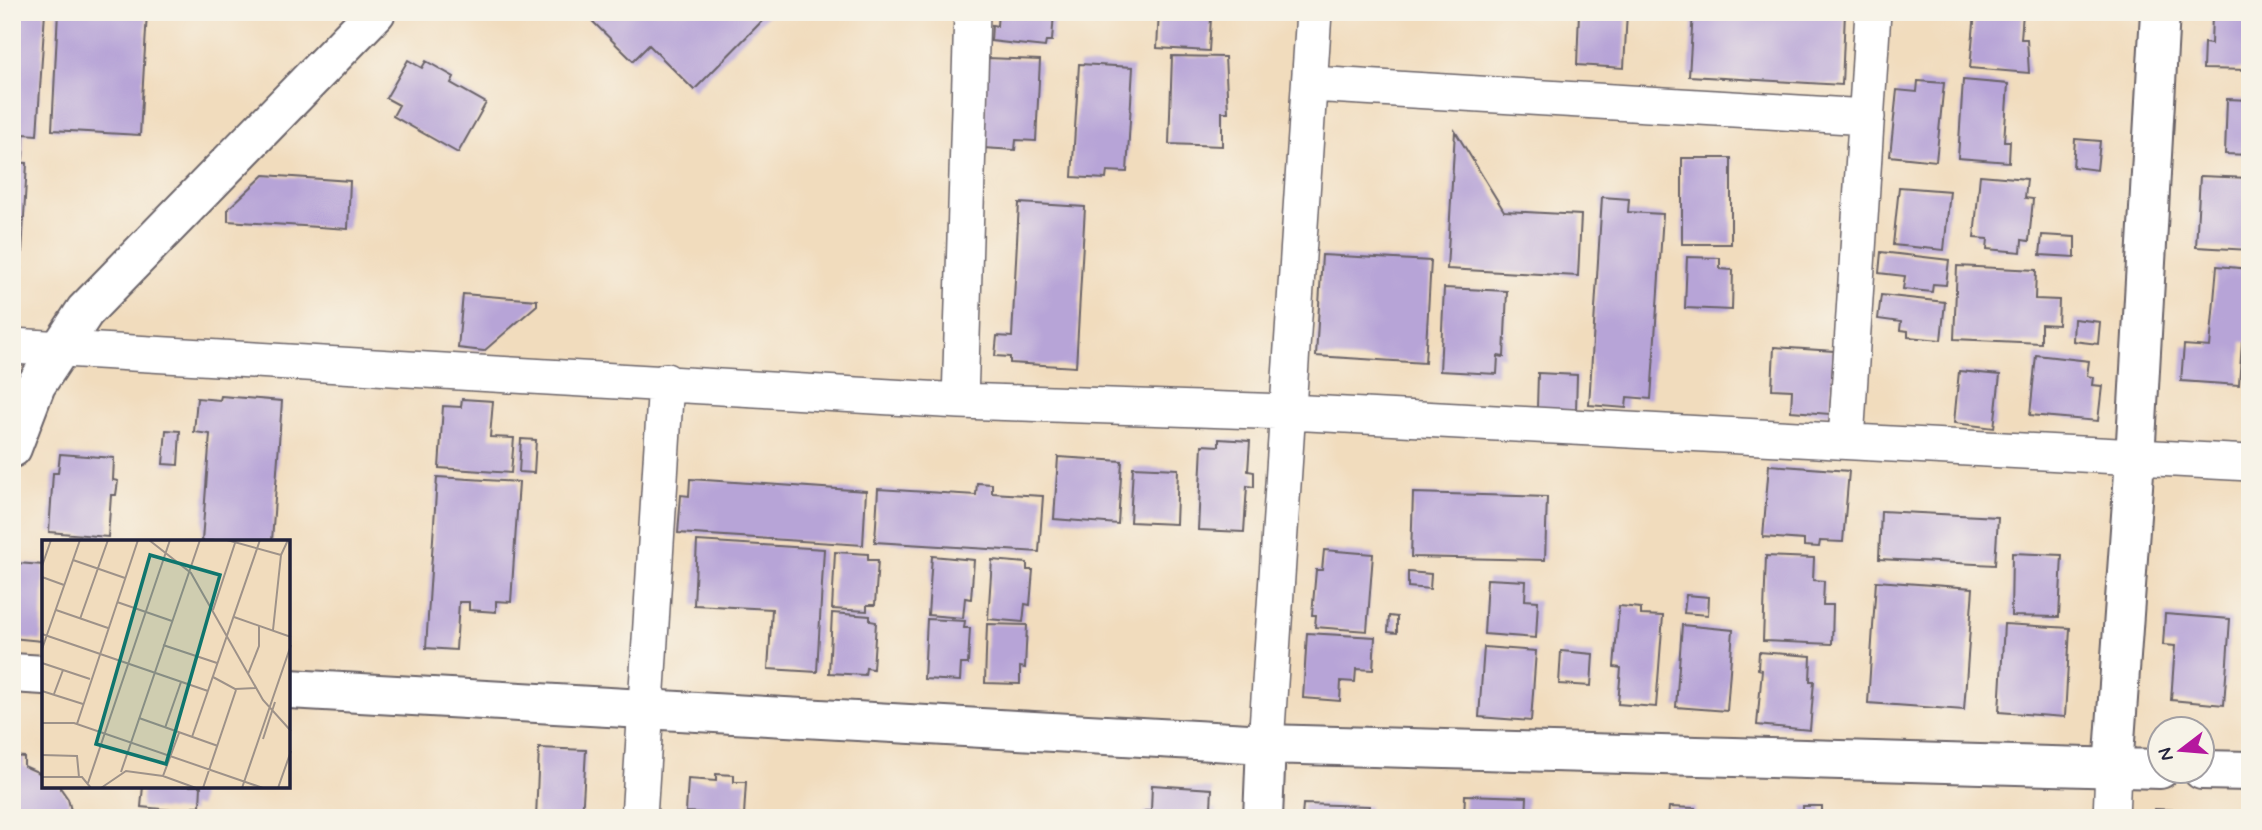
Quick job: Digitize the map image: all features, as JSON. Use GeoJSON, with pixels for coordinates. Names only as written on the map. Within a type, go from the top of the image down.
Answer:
{"type":"FeatureCollection","features":[{"type":"Feature","properties":{"kind":"street"},"geometry":{"type":"LineString","coordinates":[[12,448],[36,385],[85,311],[376,12]]}},
{"type":"Feature","properties":{"kind":"street"},"geometry":{"type":"LineString","coordinates":[[960,401],[972,12]]}},
{"type":"Feature","properties":{"kind":"street"},"geometry":{"type":"LineString","coordinates":[[1263,818],[1314,12]]}},
{"type":"Feature","properties":{"kind":"street"},"geometry":{"type":"LineString","coordinates":[[1846,441],[1873,12]]}},
{"type":"Feature","properties":{"kind":"street"},"geometry":{"type":"LineString","coordinates":[[2111,818],[2135,459],[2160,12]]}},
{"type":"Feature","properties":{"kind":"street"},"geometry":{"type":"LineString","coordinates":[[1311,84],[1867,117]]}},
{"type":"Feature","properties":{"kind":"street"},"geometry":{"type":"LineString","coordinates":[[12,346],[666,381],[960,401],[1289,412],[2135,459],[2250,463]]}},
{"type":"Feature","properties":{"kind":"street"},"geometry":{"type":"LineString","coordinates":[[639,818],[666,381]]}},
{"type":"Feature","properties":{"kind":"street"},"geometry":{"type":"LineString","coordinates":[[12,673],[42,675]]}},
{"type":"Feature","properties":{"kind":"street"},"geometry":{"type":"LineString","coordinates":[[290,689],[1266,744],[2146,769]]}},
{"type":"Feature","properties":{"kind":"street"},"geometry":{"type":"LineString","coordinates":[[2216,770],[2250,771]]}},
{"type":"Feature","properties":{"kind":"building"},"geometry":{"type":"Polygon","coordinates":[[[12,12],[45,12],[37,135],[24,134],[23,159],[12,158],[12,12]]]}},
{"type":"Feature","properties":{"kind":"building"},"geometry":{"type":"Polygon","coordinates":[[[58,12],[147,12],[140,135],[52,130],[58,12]]]}},
{"type":"Feature","properties":{"kind":"building"},"geometry":{"type":"Polygon","coordinates":[[[583,12],[771,12],[694,90],[649,45],[633,61],[583,12]]]}},
{"type":"Feature","properties":{"kind":"building"},"geometry":{"type":"Polygon","coordinates":[[[998,12],[1054,12],[1052,41],[1046,41],[1045,47],[991,41],[992,25],[997,26],[998,12]]]}},
{"type":"Feature","properties":{"kind":"building"},"geometry":{"type":"Polygon","coordinates":[[[1159,12],[1215,12],[1215,18],[1211,18],[1209,51],[1157,48],[1159,12]]]}},
{"type":"Feature","properties":{"kind":"building"},"geometry":{"type":"Polygon","coordinates":[[[1579,12],[1627,12],[1624,68],[1577,65],[1579,12]]]}},
{"type":"Feature","properties":{"kind":"building"},"geometry":{"type":"Polygon","coordinates":[[[1693,12],[1845,12],[1842,85],[1689,76],[1693,12]]]}},
{"type":"Feature","properties":{"kind":"building"},"geometry":{"type":"Polygon","coordinates":[[[1975,12],[2023,12],[2021,39],[2027,39],[2029,73],[1970,68],[1975,12]]]}},
{"type":"Feature","properties":{"kind":"building"},"geometry":{"type":"Polygon","coordinates":[[[2212,15],[2250,17],[2250,70],[2203,69],[2204,43],[2211,44],[2212,15]]]}},
{"type":"Feature","properties":{"kind":"building"},"geometry":{"type":"Polygon","coordinates":[[[1172,56],[1225,57],[1228,112],[1222,112],[1222,146],[1169,144],[1172,56]]]}},
{"type":"Feature","properties":{"kind":"building"},"geometry":{"type":"Polygon","coordinates":[[[987,58],[1040,60],[1036,141],[1016,140],[1015,150],[983,148],[987,58]]]}},
{"type":"Feature","properties":{"kind":"building"},"geometry":{"type":"Polygon","coordinates":[[[408,60],[422,68],[426,61],[454,77],[451,83],[486,103],[458,153],[393,116],[399,105],[386,98],[408,60]]]}},
{"type":"Feature","properties":{"kind":"building"},"geometry":{"type":"Polygon","coordinates":[[[1079,64],[1133,67],[1127,172],[1107,171],[1106,179],[1072,177],[1079,64]]]}},
{"type":"Feature","properties":{"kind":"building"},"geometry":{"type":"Polygon","coordinates":[[[1963,80],[2008,84],[2004,141],[2010,141],[2009,162],[1958,158],[1963,80]]]}},
{"type":"Feature","properties":{"kind":"building"},"geometry":{"type":"Polygon","coordinates":[[[1918,81],[1944,83],[1936,161],[1890,156],[1897,90],[1917,92],[1918,81]]]}},
{"type":"Feature","properties":{"kind":"building"},"geometry":{"type":"Polygon","coordinates":[[[2227,99],[2250,100],[2250,155],[2225,154],[2227,99]]]}},
{"type":"Feature","properties":{"kind":"building"},"geometry":{"type":"Polygon","coordinates":[[[1455,131],[1504,211],[1581,215],[1578,276],[1447,269],[1455,131]]]}},
{"type":"Feature","properties":{"kind":"building"},"geometry":{"type":"Polygon","coordinates":[[[2075,139],[2100,141],[2097,170],[2073,167],[2075,139]]]}},
{"type":"Feature","properties":{"kind":"building"},"geometry":{"type":"Polygon","coordinates":[[[1682,158],[1731,158],[1731,244],[1682,244],[1682,158]]]}},
{"type":"Feature","properties":{"kind":"building"},"geometry":{"type":"Polygon","coordinates":[[[12,162],[27,163],[18,323],[12,323],[12,162]]]}},
{"type":"Feature","properties":{"kind":"building"},"geometry":{"type":"Polygon","coordinates":[[[264,175],[350,181],[348,229],[228,221],[228,209],[264,175]]]}},
{"type":"Feature","properties":{"kind":"building"},"geometry":{"type":"Polygon","coordinates":[[[1980,175],[2027,179],[2025,198],[2033,199],[2029,241],[2022,240],[2021,252],[1987,249],[1988,239],[1974,238],[1980,175]]]}},
{"type":"Feature","properties":{"kind":"building"},"geometry":{"type":"Polygon","coordinates":[[[2200,176],[2250,178],[2250,250],[2196,247],[2200,176]]]}},
{"type":"Feature","properties":{"kind":"building"},"geometry":{"type":"Polygon","coordinates":[[[1899,187],[1950,191],[1944,250],[1893,245],[1899,187]]]}},
{"type":"Feature","properties":{"kind":"building"},"geometry":{"type":"Polygon","coordinates":[[[1602,197],[1629,199],[1628,212],[1663,214],[1651,399],[1627,397],[1626,408],[1589,405],[1602,197]]]}},
{"type":"Feature","properties":{"kind":"building"},"geometry":{"type":"Polygon","coordinates":[[[1019,203],[1085,207],[1076,367],[1010,363],[1010,357],[995,356],[997,336],[1012,337],[1019,203]]]}},
{"type":"Feature","properties":{"kind":"building"},"geometry":{"type":"Polygon","coordinates":[[[2042,235],[2075,237],[2075,257],[2040,255],[2042,235]]]}},
{"type":"Feature","properties":{"kind":"building"},"geometry":{"type":"Polygon","coordinates":[[[1881,252],[1949,260],[1946,285],[1933,284],[1932,292],[1903,289],[1905,276],[1879,273],[1881,252]]]}},
{"type":"Feature","properties":{"kind":"building"},"geometry":{"type":"Polygon","coordinates":[[[1322,255],[1431,261],[1425,363],[1316,356],[1322,255]]]}},
{"type":"Feature","properties":{"kind":"building"},"geometry":{"type":"Polygon","coordinates":[[[1687,257],[1720,258],[1720,269],[1733,270],[1732,310],[1685,308],[1687,257]]]}},
{"type":"Feature","properties":{"kind":"building"},"geometry":{"type":"Polygon","coordinates":[[[1957,266],[2036,270],[2035,299],[2059,300],[2058,325],[2041,324],[2041,343],[1954,339],[1957,266]]]}},
{"type":"Feature","properties":{"kind":"building"},"geometry":{"type":"Polygon","coordinates":[[[2217,266],[2250,269],[2250,343],[2242,342],[2239,385],[2181,381],[2184,345],[2210,347],[2217,266]]]}},
{"type":"Feature","properties":{"kind":"building"},"geometry":{"type":"Polygon","coordinates":[[[1444,288],[1507,291],[1504,357],[1498,356],[1497,374],[1440,371],[1444,288]]]}},
{"type":"Feature","properties":{"kind":"building"},"geometry":{"type":"Polygon","coordinates":[[[463,294],[537,300],[537,305],[484,351],[458,348],[463,294]]]}},
{"type":"Feature","properties":{"kind":"building"},"geometry":{"type":"Polygon","coordinates":[[[1881,295],[1945,302],[1941,340],[1908,337],[1908,331],[1900,330],[1901,322],[1878,319],[1881,295]]]}},
{"type":"Feature","properties":{"kind":"building"},"geometry":{"type":"Polygon","coordinates":[[[2074,319],[2100,322],[2098,344],[2073,341],[2074,319]]]}},
{"type":"Feature","properties":{"kind":"building"},"geometry":{"type":"Polygon","coordinates":[[[1774,347],[1834,351],[1830,414],[1791,411],[1792,390],[1772,389],[1774,347]]]}},
{"type":"Feature","properties":{"kind":"building"},"geometry":{"type":"Polygon","coordinates":[[[2036,355],[2089,361],[2087,376],[2093,377],[2092,385],[2102,386],[2098,421],[2030,415],[2036,355]]]}},
{"type":"Feature","properties":{"kind":"building"},"geometry":{"type":"Polygon","coordinates":[[[1959,371],[2000,375],[1994,428],[1954,423],[1959,371]]]}},
{"type":"Feature","properties":{"kind":"building"},"geometry":{"type":"Polygon","coordinates":[[[1538,373],[1577,375],[1576,411],[1537,409],[1538,373]]]}},
{"type":"Feature","properties":{"kind":"building"},"geometry":{"type":"Polygon","coordinates":[[[221,396],[282,401],[272,540],[202,540],[210,434],[194,432],[197,398],[220,400],[221,396]]]}},
{"type":"Feature","properties":{"kind":"building"},"geometry":{"type":"Polygon","coordinates":[[[462,399],[493,401],[490,437],[514,438],[511,473],[439,468],[443,406],[461,407],[462,399]]]}},
{"type":"Feature","properties":{"kind":"building"},"geometry":{"type":"Polygon","coordinates":[[[166,430],[180,431],[178,465],[163,464],[166,430]]]}},
{"type":"Feature","properties":{"kind":"building"},"geometry":{"type":"Polygon","coordinates":[[[521,439],[536,440],[534,473],[519,472],[521,439]]]}},
{"type":"Feature","properties":{"kind":"building"},"geometry":{"type":"Polygon","coordinates":[[[1219,439],[1250,441],[1248,471],[1254,472],[1254,487],[1247,486],[1244,532],[1198,530],[1202,445],[1219,446],[1219,439]]]}},
{"type":"Feature","properties":{"kind":"building"},"geometry":{"type":"Polygon","coordinates":[[[60,454],[114,458],[113,480],[118,481],[116,495],[111,495],[108,537],[49,532],[53,473],[58,473],[60,454]]]}},
{"type":"Feature","properties":{"kind":"building"},"geometry":{"type":"Polygon","coordinates":[[[1058,457],[1122,461],[1118,524],[1054,519],[1058,457]]]}},
{"type":"Feature","properties":{"kind":"building"},"geometry":{"type":"Polygon","coordinates":[[[1769,465],[1849,471],[1843,542],[1820,541],[1819,547],[1804,546],[1804,540],[1763,537],[1769,465]]]}},
{"type":"Feature","properties":{"kind":"building"},"geometry":{"type":"Polygon","coordinates":[[[1133,467],[1178,469],[1176,524],[1130,522],[1133,467]]]}},
{"type":"Feature","properties":{"kind":"building"},"geometry":{"type":"Polygon","coordinates":[[[437,477],[519,482],[511,602],[496,601],[496,612],[469,610],[469,602],[459,602],[456,650],[426,648],[437,477]]]}},
{"type":"Feature","properties":{"kind":"building"},"geometry":{"type":"Polygon","coordinates":[[[690,479],[866,491],[863,545],[678,533],[681,495],[689,496],[690,479]]]}},
{"type":"Feature","properties":{"kind":"building"},"geometry":{"type":"Polygon","coordinates":[[[977,483],[992,484],[992,493],[1043,496],[1039,552],[875,542],[878,489],[976,495],[977,483]]]}},
{"type":"Feature","properties":{"kind":"building"},"geometry":{"type":"Polygon","coordinates":[[[1413,493],[1547,497],[1545,560],[1411,557],[1413,493]]]}},
{"type":"Feature","properties":{"kind":"building"},"geometry":{"type":"Polygon","coordinates":[[[1881,511],[1998,517],[1995,565],[1879,559],[1881,511]]]}},
{"type":"Feature","properties":{"kind":"building"},"geometry":{"type":"Polygon","coordinates":[[[697,541],[824,549],[817,672],[768,669],[772,609],[694,605],[697,541]]]}},
{"type":"Feature","properties":{"kind":"building"},"geometry":{"type":"Polygon","coordinates":[[[1324,550],[1373,554],[1367,631],[1315,627],[1316,615],[1312,615],[1316,570],[1322,570],[1324,550]]]}},
{"type":"Feature","properties":{"kind":"building"},"geometry":{"type":"Polygon","coordinates":[[[835,552],[868,554],[868,560],[878,560],[875,605],[867,605],[867,611],[832,609],[835,552]]]}},
{"type":"Feature","properties":{"kind":"building"},"geometry":{"type":"Polygon","coordinates":[[[2012,553],[2062,555],[2059,617],[2011,616],[2012,553]]]}},
{"type":"Feature","properties":{"kind":"building"},"geometry":{"type":"Polygon","coordinates":[[[932,556],[974,560],[971,599],[965,598],[963,618],[928,615],[932,556]]]}},
{"type":"Feature","properties":{"kind":"building"},"geometry":{"type":"Polygon","coordinates":[[[1766,556],[1814,558],[1813,580],[1824,581],[1823,605],[1833,605],[1832,644],[1763,641],[1766,556]]]}},
{"type":"Feature","properties":{"kind":"building"},"geometry":{"type":"Polygon","coordinates":[[[992,560],[1027,563],[1027,570],[1033,570],[1030,605],[1025,604],[1023,622],[988,619],[992,560]]]}},
{"type":"Feature","properties":{"kind":"building"},"geometry":{"type":"Polygon","coordinates":[[[16,563],[42,565],[41,641],[12,638],[12,578],[16,563]]]}},
{"type":"Feature","properties":{"kind":"building"},"geometry":{"type":"Polygon","coordinates":[[[1408,572],[1431,574],[1430,589],[1408,587],[1408,572]]]}},
{"type":"Feature","properties":{"kind":"building"},"geometry":{"type":"Polygon","coordinates":[[[1487,579],[1526,581],[1525,600],[1538,601],[1536,638],[1484,634],[1487,579]]]}},
{"type":"Feature","properties":{"kind":"building"},"geometry":{"type":"Polygon","coordinates":[[[1876,581],[1973,588],[1964,710],[1868,703],[1876,581]]]}},
{"type":"Feature","properties":{"kind":"building"},"geometry":{"type":"Polygon","coordinates":[[[1686,595],[1709,597],[1708,615],[1684,613],[1686,595]]]}},
{"type":"Feature","properties":{"kind":"building"},"geometry":{"type":"Polygon","coordinates":[[[1619,606],[1641,608],[1641,615],[1663,616],[1656,707],[1618,704],[1621,668],[1614,667],[1619,606]]]}},
{"type":"Feature","properties":{"kind":"building"},"geometry":{"type":"Polygon","coordinates":[[[832,613],[870,616],[870,621],[876,622],[873,669],[866,668],[865,675],[829,673],[832,613]]]}},
{"type":"Feature","properties":{"kind":"building"},"geometry":{"type":"Polygon","coordinates":[[[2165,614],[2230,619],[2224,705],[2171,700],[2175,646],[2163,645],[2165,614]]]}},
{"type":"Feature","properties":{"kind":"building"},"geometry":{"type":"Polygon","coordinates":[[[1389,616],[1397,617],[1397,633],[1388,632],[1389,616]]]}},
{"type":"Feature","properties":{"kind":"building"},"geometry":{"type":"Polygon","coordinates":[[[927,619],[965,621],[964,628],[970,628],[968,664],[961,664],[960,681],[924,679],[927,619]]]}},
{"type":"Feature","properties":{"kind":"building"},"geometry":{"type":"Polygon","coordinates":[[[987,624],[1027,625],[1025,668],[1020,667],[1020,684],[985,683],[987,624]]]}},
{"type":"Feature","properties":{"kind":"building"},"geometry":{"type":"Polygon","coordinates":[[[2004,624],[2070,628],[2065,717],[1999,712],[2004,624]]]}},
{"type":"Feature","properties":{"kind":"building"},"geometry":{"type":"Polygon","coordinates":[[[1682,625],[1733,630],[1727,711],[1676,707],[1682,625]]]}},
{"type":"Feature","properties":{"kind":"building"},"geometry":{"type":"Polygon","coordinates":[[[1307,633],[1375,637],[1373,670],[1356,669],[1355,682],[1341,681],[1340,701],[1303,698],[1307,633]]]}},
{"type":"Feature","properties":{"kind":"building"},"geometry":{"type":"Polygon","coordinates":[[[1484,647],[1536,651],[1531,721],[1479,717],[1484,647]]]}},
{"type":"Feature","properties":{"kind":"building"},"geometry":{"type":"Polygon","coordinates":[[[1561,651],[1593,654],[1591,686],[1559,684],[1561,651]]]}},
{"type":"Feature","properties":{"kind":"building"},"geometry":{"type":"Polygon","coordinates":[[[1759,652],[1811,656],[1810,681],[1814,681],[1810,730],[1757,725],[1762,670],[1758,669],[1759,652]]]}},
{"type":"Feature","properties":{"kind":"building"},"geometry":{"type":"Polygon","coordinates":[[[539,748],[586,750],[582,818],[536,818],[539,748]]]}},
{"type":"Feature","properties":{"kind":"building"},"geometry":{"type":"Polygon","coordinates":[[[12,756],[24,757],[24,766],[42,774],[42,788],[60,788],[68,799],[73,818],[12,818],[12,756]]]}},
{"type":"Feature","properties":{"kind":"building"},"geometry":{"type":"Polygon","coordinates":[[[716,774],[734,775],[734,782],[746,782],[744,815],[686,812],[688,779],[716,781],[716,774]]]}},
{"type":"Feature","properties":{"kind":"building"},"geometry":{"type":"Polygon","coordinates":[[[1152,785],[1212,789],[1211,808],[1217,809],[1216,818],[1144,818],[1145,811],[1151,811],[1152,785]]]}},
{"type":"Feature","properties":{"kind":"building"},"geometry":{"type":"Polygon","coordinates":[[[143,788],[201,788],[200,806],[193,806],[192,812],[141,807],[143,788]]]}},
{"type":"Feature","properties":{"kind":"building"},"geometry":{"type":"Polygon","coordinates":[[[1465,795],[1527,797],[1526,818],[1464,818],[1465,795]]]}},
{"type":"Feature","properties":{"kind":"building"},"geometry":{"type":"Polygon","coordinates":[[[1303,804],[1369,806],[1368,818],[1302,818],[1303,804]]]}},
{"type":"Feature","properties":{"kind":"building"},"geometry":{"type":"Polygon","coordinates":[[[1803,806],[1822,806],[1822,813],[1850,815],[1850,818],[1794,818],[1794,813],[1803,813],[1803,806]]]}},
{"type":"Feature","properties":{"kind":"building"},"geometry":{"type":"Polygon","coordinates":[[[1669,807],[1695,808],[1694,818],[1668,818],[1669,807]]]}},
{"type":"Feature","properties":{"kind":"building"},"geometry":{"type":"Polygon","coordinates":[[[2155,809],[2180,810],[2180,818],[2155,818],[2155,809]]]}},
{"type":"Feature","properties":{"kind":"building"},"geometry":{"type":"Polygon","coordinates":[[[2225,811],[2244,812],[2243,818],[2224,818],[2225,811]]]}}]}
